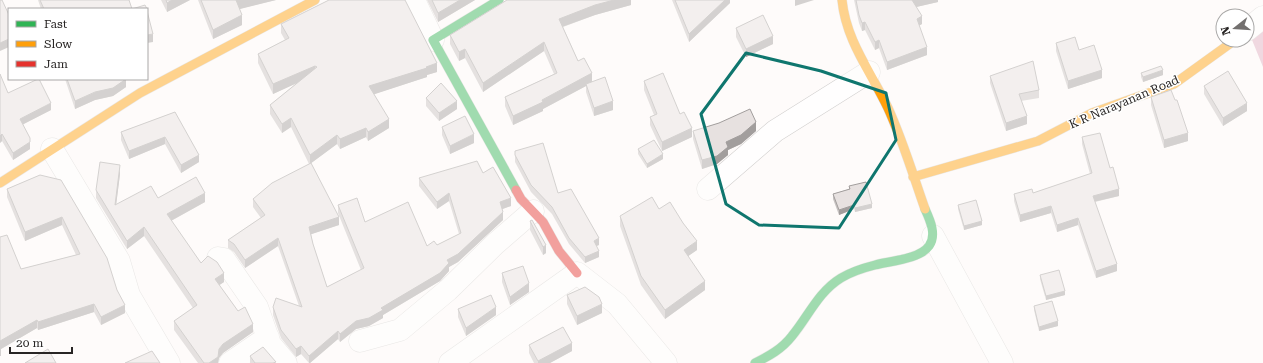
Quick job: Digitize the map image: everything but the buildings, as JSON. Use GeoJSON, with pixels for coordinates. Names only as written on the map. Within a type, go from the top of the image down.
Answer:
{"type":"FeatureCollection","features":[{"type":"Feature","properties":{"kind":"street"},"geometry":{"type":"LineString","coordinates":[[0,183],[140,93],[315,0]]}},
{"type":"Feature","properties":{"kind":"street"},"geometry":{"type":"LineString","coordinates":[[414,0],[433,40],[521,199],[543,222],[559,251],[577,273],[617,304],[666,363]]}},
{"type":"Feature","properties":{"kind":"street"},"geometry":{"type":"LineString","coordinates":[[433,40],[499,0]]}},
{"type":"Feature","properties":{"kind":"street"},"geometry":{"type":"LineString","coordinates":[[842,0],[842,9],[849,31],[888,108],[933,236],[1002,363]]}},
{"type":"Feature","properties":{"kind":"street"},"geometry":{"type":"LineString","coordinates":[[1255,24],[1263,17]]}},
{"type":"Feature","properties":{"kind":"street","name":"K R Narayanan Road"},"geometry":{"type":"LineString","coordinates":[[913,177],[1038,142],[1092,113],[1174,84],[1224,48]]}},
{"type":"Feature","properties":{"kind":"street"},"geometry":{"type":"LineString","coordinates":[[708,189],[775,131],[869,72]]}},
{"type":"Feature","properties":{"kind":"street"},"geometry":{"type":"LineString","coordinates":[[52,149],[119,261],[129,295],[169,363]]}},
{"type":"Feature","properties":{"kind":"street"},"geometry":{"type":"LineString","coordinates":[[360,341],[400,330],[448,290],[494,244],[533,211]]}},
{"type":"Feature","properties":{"kind":"street"},"geometry":{"type":"LineString","coordinates":[[756,363],[784,346],[796,332],[819,297],[835,282],[850,274],[872,266],[919,253],[929,248],[933,236]]}},
{"type":"Feature","properties":{"kind":"street"},"geometry":{"type":"LineString","coordinates":[[218,258],[224,259],[257,307],[270,344],[286,363]]}},
{"type":"Feature","properties":{"kind":"street"},"geometry":{"type":"LineString","coordinates":[[450,363],[577,273]]}},
{"type":"Feature","properties":{"kind":"street"},"geometry":{"type":"LineString","coordinates":[[230,363],[268,336]]}},
{"type":"Feature","properties":{"kind":"highlighted area"},"geometry":{"type":"Polygon","coordinates":[[[746,53],[821,71],[886,93],[896,140],[839,228],[759,225],[726,204],[701,114],[746,53]]]}},
{"type":"Feature","properties":{"kind":"shaded area"},"geometry":{"type":"Polygon","coordinates":[[[1263,25],[1263,67],[1255,47],[1255,31],[1263,25]]]}},
{"type":"Feature","properties":{"kind":"traffic: fast"},"geometry":{"type":"LineString","coordinates":[[499,0],[433,40],[516,190]]}},
{"type":"Feature","properties":{"kind":"traffic: fast"},"geometry":{"type":"LineString","coordinates":[[755,363],[784,345],[798,329],[820,297],[841,278],[875,265],[912,257],[925,250],[931,242],[933,232],[925,209]]}},
{"type":"Feature","properties":{"kind":"traffic: slow"},"geometry":{"type":"LineString","coordinates":[[0,183],[140,93],[315,0]]}},
{"type":"Feature","properties":{"kind":"traffic: slow"},"geometry":{"type":"LineString","coordinates":[[842,0],[848,29],[860,56],[888,108],[903,145],[925,209]]}},
{"type":"Feature","properties":{"kind":"traffic: slow"},"geometry":{"type":"LineString","coordinates":[[913,177],[1038,141],[1092,113],[1174,84],[1224,48]]}},
{"type":"Feature","properties":{"kind":"traffic: jam"},"geometry":{"type":"LineString","coordinates":[[516,190],[521,199],[543,222],[559,251],[577,273]]}}]}
